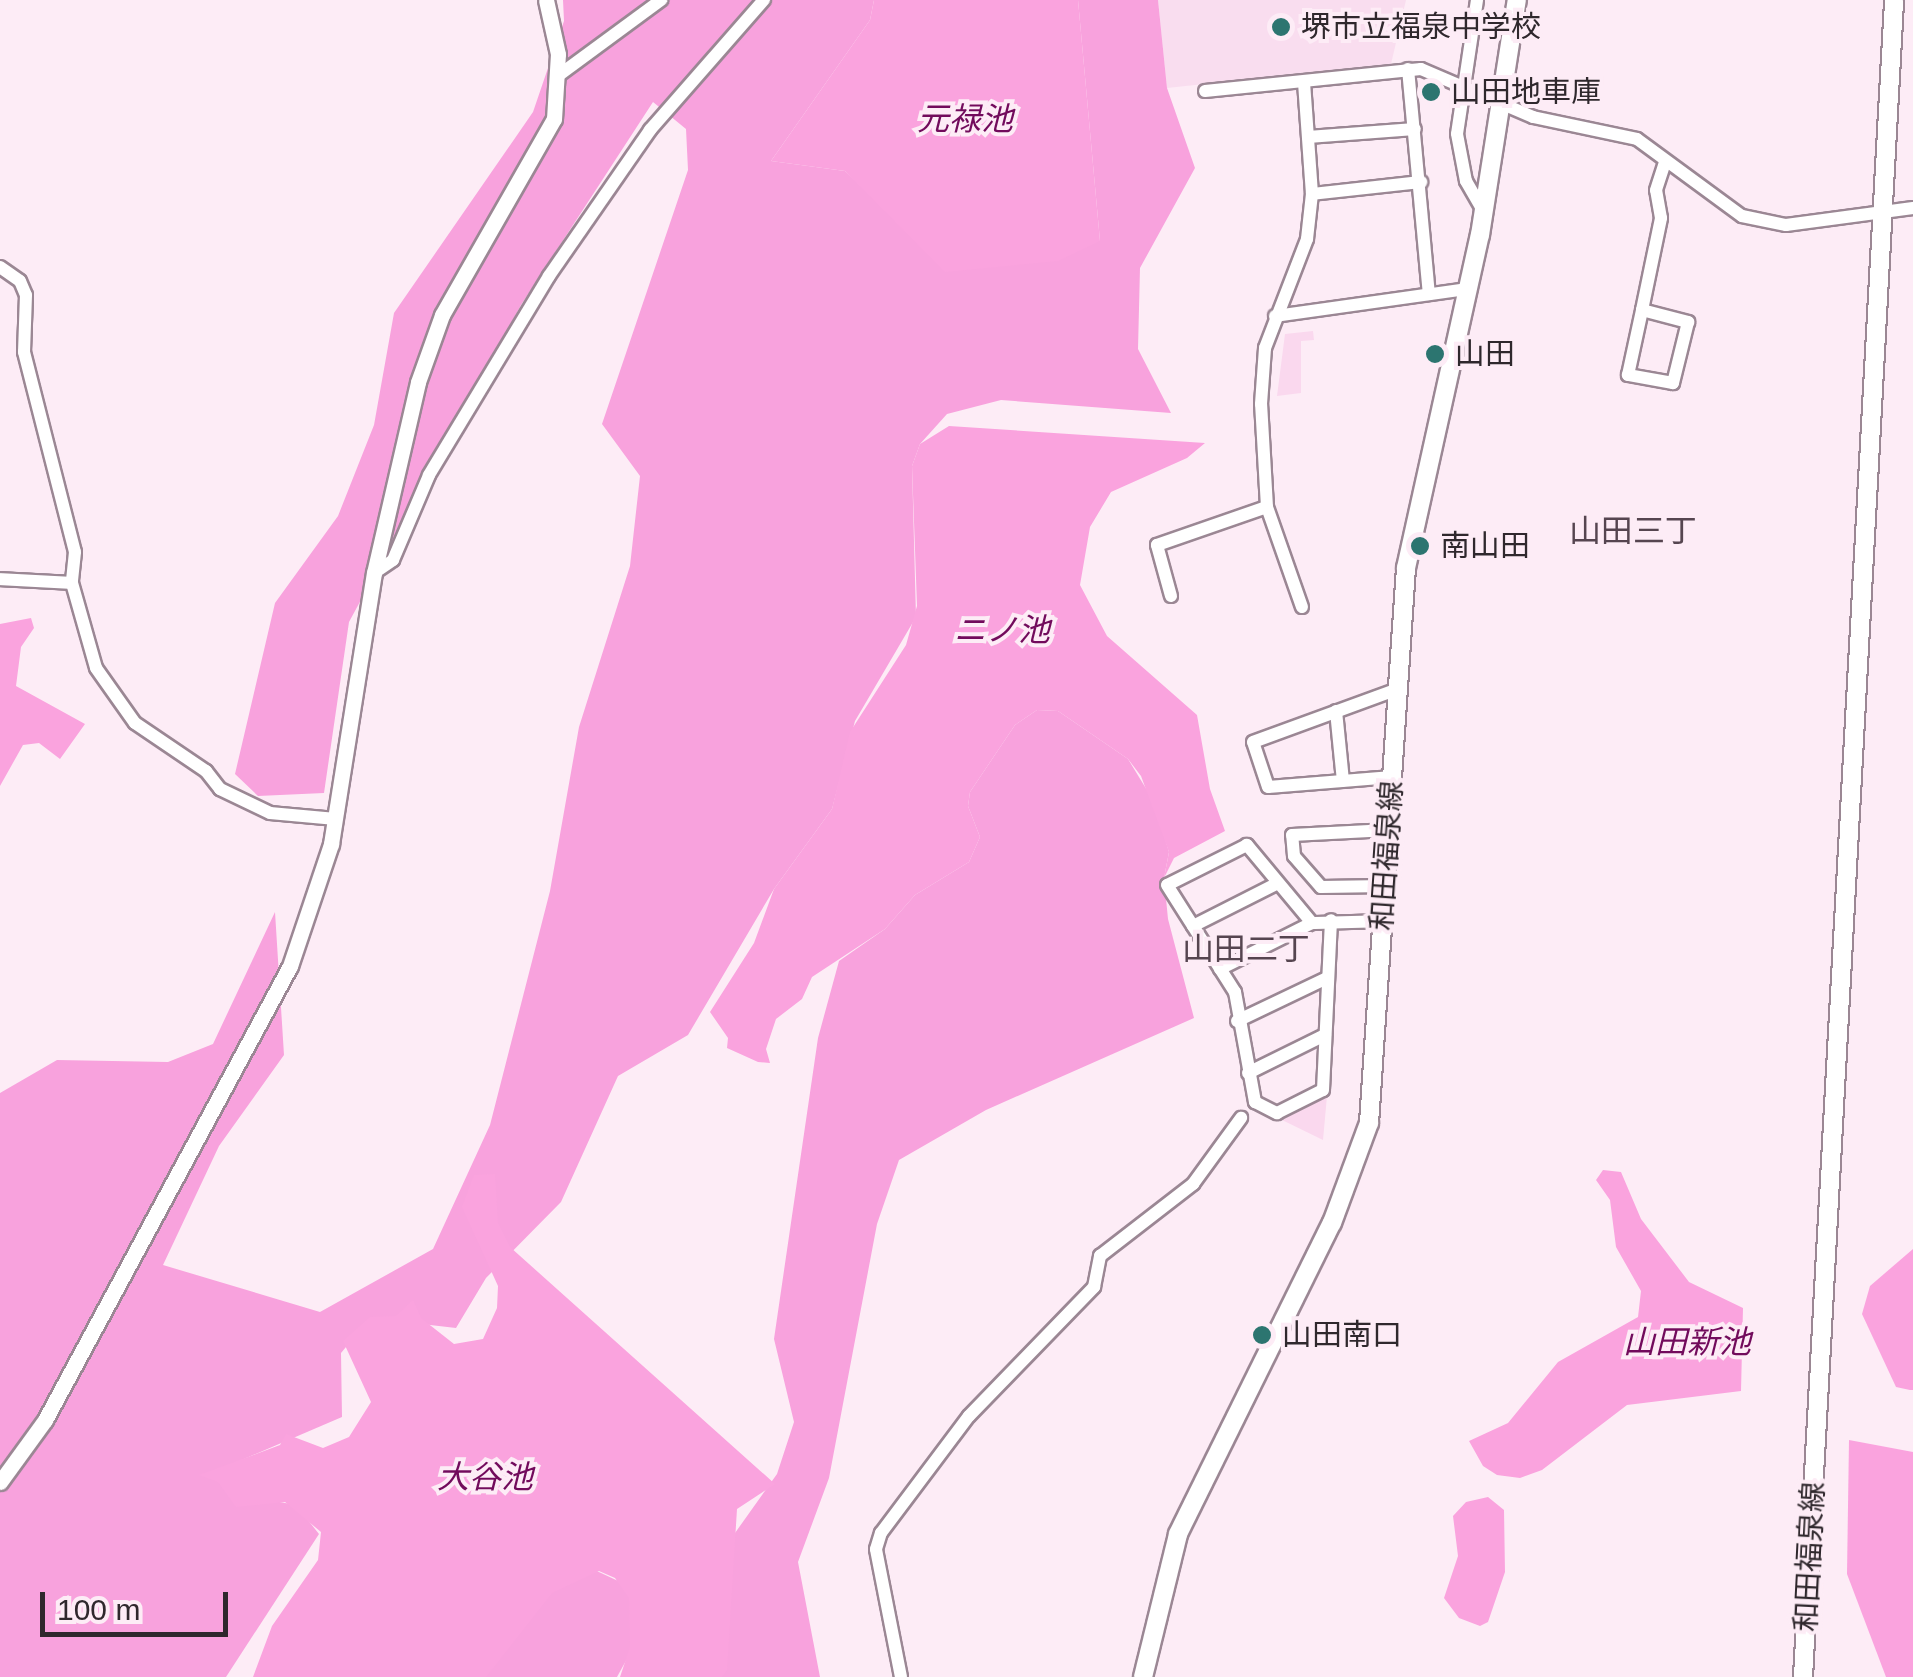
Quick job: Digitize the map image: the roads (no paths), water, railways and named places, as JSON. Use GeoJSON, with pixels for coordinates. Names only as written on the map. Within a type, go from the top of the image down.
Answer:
{"type":"FeatureCollection","features":[{"type":"Feature","properties":{"kind":"main road","name":"和田福泉線"},"geometry":{"type":"LineString","coordinates":[[1143,1677],[1178,1534],[1360,1156],[1372,1088],[1407,558],[1484,212],[1518,0]]}},
{"type":"Feature","properties":{"kind":"main road","name":"和田福泉線"},"geometry":{"type":"LineString","coordinates":[[1803,1677],[1894,0]]}},
{"type":"Feature","properties":{"kind":"street"},"geometry":{"type":"LineString","coordinates":[[0,1482],[45,1420],[290,966],[336,818],[374,573],[418,382],[442,315],[554,119],[559,74],[546,0]]}},
{"type":"Feature","properties":{"kind":"street"},"geometry":{"type":"LineString","coordinates":[[559,74],[661,0]]}},
{"type":"Feature","properties":{"kind":"street"},"geometry":{"type":"LineString","coordinates":[[374,573],[393,560],[429,475],[548,276],[683,87],[764,0]]}},
{"type":"Feature","properties":{"kind":"street"},"geometry":{"type":"LineString","coordinates":[[1476,0],[1460,83],[1458,156],[1484,212]]}},
{"type":"Feature","properties":{"kind":"street"},"geometry":{"type":"LineString","coordinates":[[1408,69],[1429,294]]}},
{"type":"Feature","properties":{"kind":"street"},"geometry":{"type":"LineString","coordinates":[[1204,91],[1408,69],[1460,83],[1533,116],[1637,138],[1664,162],[1742,216],[1786,225],[1913,208]]}},
{"type":"Feature","properties":{"kind":"street"},"geometry":{"type":"LineString","coordinates":[[1302,607],[1267,507],[1261,404],[1265,348],[1307,239],[1312,194],[1304,82]]}},
{"type":"Feature","properties":{"kind":"street"},"geometry":{"type":"LineString","coordinates":[[1308,137],[1415,128]]}},
{"type":"Feature","properties":{"kind":"street"},"geometry":{"type":"LineString","coordinates":[[1642,310],[1688,322],[1672,383],[1628,375],[1661,218],[1656,190],[1664,162]]}},
{"type":"Feature","properties":{"kind":"street"},"geometry":{"type":"LineString","coordinates":[[1312,194],[1421,182]]}},
{"type":"Feature","properties":{"kind":"street"},"geometry":{"type":"LineString","coordinates":[[0,267],[20,281],[26,295],[24,352],[75,552],[72,583],[96,668],[135,723],[206,771],[220,789],[270,813],[336,818]]}},
{"type":"Feature","properties":{"kind":"street"},"geometry":{"type":"LineString","coordinates":[[1276,316],[1467,289]]}},
{"type":"Feature","properties":{"kind":"street"},"geometry":{"type":"LineString","coordinates":[[1171,596],[1157,545],[1267,507]]}},
{"type":"Feature","properties":{"kind":"street"},"geometry":{"type":"LineString","coordinates":[[0,579],[72,583]]}},
{"type":"Feature","properties":{"kind":"street"},"geometry":{"type":"LineString","coordinates":[[1392,777],[1268,786],[1253,742],[1398,689]]}},
{"type":"Feature","properties":{"kind":"street"},"geometry":{"type":"LineString","coordinates":[[1336,711],[1343,780]]}},
{"type":"Feature","properties":{"kind":"street"},"geometry":{"type":"LineString","coordinates":[[1385,886],[1321,888],[1294,856],[1292,836],[1388,830]]}},
{"type":"Feature","properties":{"kind":"street"},"geometry":{"type":"LineString","coordinates":[[1312,924],[1247,845],[1167,885],[1235,992],[1256,1102],[1277,1113],[1323,1090],[1331,920]]}},
{"type":"Feature","properties":{"kind":"street"},"geometry":{"type":"LineString","coordinates":[[1193,926],[1278,883]]}},
{"type":"Feature","properties":{"kind":"street"},"geometry":{"type":"LineString","coordinates":[[1220,969],[1312,924],[1331,920],[1382,921]]}},
{"type":"Feature","properties":{"kind":"street"},"geometry":{"type":"LineString","coordinates":[[1238,1021],[1327,978]]}},
{"type":"Feature","properties":{"kind":"street"},"geometry":{"type":"LineString","coordinates":[[1248,1073],[1325,1035]]}},
{"type":"Feature","properties":{"kind":"street"},"geometry":{"type":"LineString","coordinates":[[901,1677],[876,1549],[881,1532],[968,1416],[1094,1287],[1100,1256],[1193,1184],[1241,1118]]}},
{"type":"Feature","properties":{"kind":"water","name":"元禄池"},"geometry":{"type":"Polygon","coordinates":[[[874,0],[1078,0],[1100,241],[1058,261],[945,272],[845,171],[771,161],[870,20],[874,0]]]}},
{"type":"Feature","properties":{"kind":"water","name":"ニノ池"},"geometry":{"type":"Polygon","coordinates":[[[949,426],[1205,443],[1187,458],[1111,492],[1090,527],[1080,585],[1107,636],[1197,715],[1210,789],[1225,831],[1174,858],[1164,878],[1169,852],[1141,776],[1128,759],[1058,711],[1037,710],[1015,725],[970,792],[968,806],[980,837],[969,862],[915,895],[885,929],[812,977],[802,999],[776,1019],[766,1049],[770,1063],[758,1062],[727,1048],[728,1038],[710,1012],[754,943],[774,889],[832,809],[850,732],[906,645],[917,606],[912,466],[920,444],[949,426]]]}},
{"type":"Feature","properties":{"kind":"water"},"geometry":{"type":"Polygon","coordinates":[[[31,618],[34,628],[21,647],[16,686],[85,724],[60,759],[39,743],[23,745],[0,786],[0,624],[31,618]]]}},
{"type":"Feature","properties":{"kind":"water","name":"山田新池"},"geometry":{"type":"Polygon","coordinates":[[[1603,1170],[1621,1172],[1641,1219],[1689,1282],[1743,1308],[1741,1391],[1627,1405],[1542,1470],[1520,1478],[1497,1475],[1483,1466],[1469,1441],[1508,1423],[1558,1362],[1638,1317],[1641,1291],[1616,1247],[1610,1200],[1596,1180],[1603,1170]]]}},
{"type":"Feature","properties":{"kind":"water","name":"大谷池"},"geometry":{"type":"Polygon","coordinates":[[[495,1174],[498,1223],[510,1247],[775,1484],[737,1509],[727,1670],[722,1677],[620,1677],[630,1647],[629,1598],[615,1578],[599,1571],[552,1593],[486,1677],[253,1677],[272,1626],[318,1560],[321,1532],[285,1502],[236,1507],[218,1482],[199,1475],[280,1445],[286,1434],[323,1448],[349,1437],[371,1402],[343,1341],[370,1317],[396,1316],[413,1300],[421,1318],[454,1344],[483,1339],[497,1308],[498,1286],[462,1207],[474,1175],[495,1174]]]}},
{"type":"Feature","properties":{"kind":"water"},"geometry":{"type":"Polygon","coordinates":[[[1913,1249],[1910,1390],[1896,1387],[1862,1314],[1870,1286],[1913,1249]]]}},
{"type":"Feature","properties":{"kind":"water"},"geometry":{"type":"Polygon","coordinates":[[[1849,1440],[1913,1452],[1913,1677],[1886,1677],[1847,1574],[1849,1440]]]}},
{"type":"Feature","properties":{"kind":"water"},"geometry":{"type":"Polygon","coordinates":[[[1488,1497],[1504,1510],[1505,1572],[1488,1622],[1480,1626],[1459,1618],[1444,1598],[1458,1556],[1453,1516],[1466,1502],[1488,1497]]]}},
{"type":"Feature","properties":{"kind":"place","name":"堺市立福泉中学校"},"geometry":{"type":"Point","coordinates":[1281,27]}},
{"type":"Feature","properties":{"kind":"place","name":"山田地車庫"},"geometry":{"type":"Point","coordinates":[1431,92]}},
{"type":"Feature","properties":{"kind":"place","name":"山田"},"geometry":{"type":"Point","coordinates":[1435,354]}},
{"type":"Feature","properties":{"kind":"place","name":"南山田"},"geometry":{"type":"Point","coordinates":[1420,546]}},
{"type":"Feature","properties":{"kind":"place","name":"山田南口"},"geometry":{"type":"Point","coordinates":[1262,1335]}},
{"type":"Feature","properties":{"kind":"district","name":"山田三丁"},"geometry":{"type":"Point","coordinates":[1633,531]}},
{"type":"Feature","properties":{"kind":"district","name":"山田二丁"},"geometry":{"type":"Point","coordinates":[1246,949]}}]}
